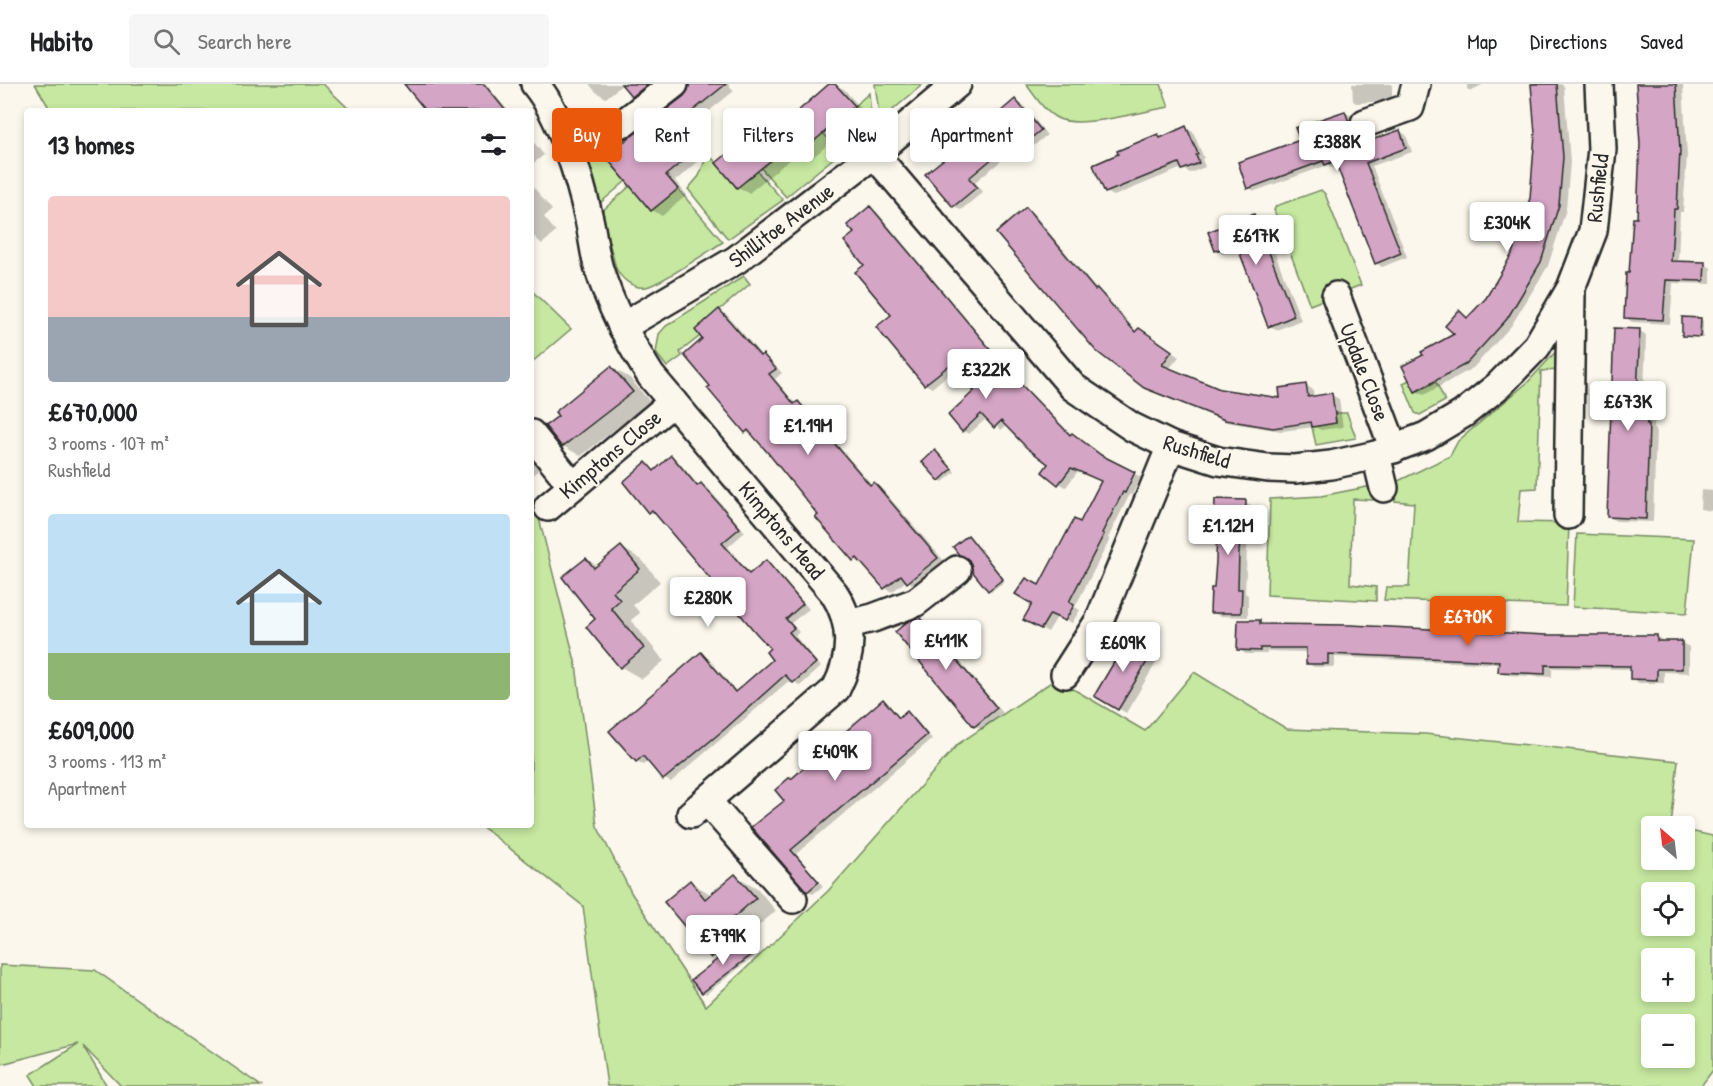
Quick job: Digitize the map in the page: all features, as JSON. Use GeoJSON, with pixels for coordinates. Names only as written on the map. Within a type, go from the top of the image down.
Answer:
{"type":"FeatureCollection","features":[{"type":"Feature","properties":{"kind":"street","name":"Kimptons Mead"},"geometry":{"type":"LineString","coordinates":[[535,84],[547,99],[552,110]]}},
{"type":"Feature","properties":{"kind":"street"},"geometry":{"type":"LineString","coordinates":[[622,123],[674,84]]}},
{"type":"Feature","properties":{"kind":"street","name":"Shillitoe Avenue"},"geometry":{"type":"LineString","coordinates":[[898,134],[957,84]]}},
{"type":"Feature","properties":{"kind":"street"},"geometry":{"type":"LineString","coordinates":[[1365,123],[1410,107],[1416,84]]}},
{"type":"Feature","properties":{"kind":"street","name":"Rushfield"},"geometry":{"type":"LineString","coordinates":[[881,162],[1073,387],[1132,427],[1171,446],[1218,461],[1295,469],[1331,465],[1385,452],[1426,436],[1463,414],[1500,385],[1537,346],[1571,288],[1593,231],[1602,149],[1599,84]]}},
{"type":"Feature","properties":{"kind":"street","name":"Kimptons Mead"},"geometry":{"type":"LineString","coordinates":[[572,162],[588,217],[598,267],[622,327],[651,376],[834,593],[843,607],[848,624],[850,648],[836,689],[699,808],[793,899]]}},
{"type":"Feature","properties":{"kind":"street","name":"Shillitoe Avenue"},"geometry":{"type":"LineString","coordinates":[[622,327],[736,260],[864,162]]}},
{"type":"Feature","properties":{"kind":"street","name":"Rushfield"},"geometry":{"type":"LineString","coordinates":[[1568,515],[1571,288]]}},
{"type":"Feature","properties":{"kind":"street","name":"Updale Close"},"geometry":{"type":"LineString","coordinates":[[1336,296],[1385,452],[1384,489]]}},
{"type":"Feature","properties":{"kind":"street","name":"Kimptons Close"},"geometry":{"type":"LineString","coordinates":[[548,507],[673,402]]}},
{"type":"Feature","properties":{"kind":"street"},"geometry":{"type":"LineString","coordinates":[[534,438],[572,485]]}},
{"type":"Feature","properties":{"kind":"street"},"geometry":{"type":"LineString","coordinates":[[1065,674],[1100,621],[1171,446]]}},
{"type":"Feature","properties":{"kind":"street"},"geometry":{"type":"LineString","coordinates":[[848,624],[873,618],[916,602],[957,570]]}},
{"type":"Feature","properties":{"kind":"green space"},"geometry":{"type":"Polygon","coordinates":[[[35,84],[323,84],[348,108],[49,108],[35,84]]]}},
{"type":"Feature","properties":{"kind":"green space"},"geometry":{"type":"Polygon","coordinates":[[[875,84],[923,84],[895,108],[878,108],[875,84]]]}},
{"type":"Feature","properties":{"kind":"green space"},"geometry":{"type":"Polygon","coordinates":[[[1026,84],[1161,84],[1169,107],[1095,121],[1067,121],[1057,118],[1048,111],[1026,84]]]}},
{"type":"Feature","properties":{"kind":"green space"},"geometry":{"type":"Polygon","coordinates":[[[869,93],[870,108],[852,108],[869,93]]]}},
{"type":"Feature","properties":{"kind":"green space"},"geometry":{"type":"Polygon","coordinates":[[[823,133],[826,136],[826,162],[829,162],[786,197],[761,168],[767,162],[814,162],[814,140],[823,133]]]}},
{"type":"Feature","properties":{"kind":"green space"},"geometry":{"type":"Polygon","coordinates":[[[711,157],[736,187],[757,171],[783,200],[728,239],[688,189],[699,176],[704,162],[711,162],[711,157]]]}},
{"type":"Feature","properties":{"kind":"green space"},"geometry":{"type":"Polygon","coordinates":[[[588,162],[610,162],[626,181],[599,204],[588,162]]]}},
{"type":"Feature","properties":{"kind":"green space"},"geometry":{"type":"Polygon","coordinates":[[[630,186],[651,211],[678,189],[723,242],[653,285],[641,287],[628,282],[616,268],[601,212],[630,186]]]}},
{"type":"Feature","properties":{"kind":"green space"},"geometry":{"type":"Polygon","coordinates":[[[1321,190],[1325,194],[1361,285],[1310,305],[1274,210],[1276,206],[1321,190]]]}},
{"type":"Feature","properties":{"kind":"green space"},"geometry":{"type":"Polygon","coordinates":[[[744,276],[750,284],[696,330],[700,336],[680,352],[682,356],[667,367],[656,353],[659,334],[666,326],[744,276]]]}},
{"type":"Feature","properties":{"kind":"green space"},"geometry":{"type":"Polygon","coordinates":[[[534,293],[571,329],[534,360],[534,293]]]}},
{"type":"Feature","properties":{"kind":"green space"},"geometry":{"type":"Polygon","coordinates":[[[1561,346],[1561,370],[1541,371],[1537,488],[1521,489],[1518,522],[1569,523],[1566,606],[1384,600],[1386,587],[1409,587],[1414,503],[1395,501],[1396,482],[1450,456],[1458,441],[1528,382],[1561,346]]]}},
{"type":"Feature","properties":{"kind":"green space"},"geometry":{"type":"Polygon","coordinates":[[[1409,380],[1416,392],[1436,382],[1445,401],[1420,415],[1415,413],[1403,383],[1409,380]]]}},
{"type":"Feature","properties":{"kind":"green space"},"geometry":{"type":"Polygon","coordinates":[[[1335,413],[1347,413],[1356,438],[1316,445],[1312,427],[1336,423],[1335,413]]]}},
{"type":"Feature","properties":{"kind":"green space"},"geometry":{"type":"Polygon","coordinates":[[[1372,486],[1373,500],[1353,499],[1350,584],[1376,587],[1376,601],[1267,595],[1270,499],[1321,496],[1372,486]]]}},
{"type":"Feature","properties":{"kind":"green space"},"geometry":{"type":"Polygon","coordinates":[[[534,503],[576,665],[597,826],[632,894],[706,1006],[828,891],[958,744],[1056,679],[1145,731],[1194,672],[1287,729],[1425,734],[1678,761],[1672,816],[1641,816],[1641,870],[1695,870],[1695,832],[1713,836],[1713,1070],[1701,1086],[607,1086],[583,906],[484,828],[534,828],[534,503]]]}},
{"type":"Feature","properties":{"kind":"green space"},"geometry":{"type":"Polygon","coordinates":[[[1577,534],[1694,539],[1687,613],[1573,607],[1577,534]]]}},
{"type":"Feature","properties":{"kind":"green space"},"geometry":{"type":"Polygon","coordinates":[[[0,965],[95,970],[261,1086],[121,1086],[83,1046],[107,1086],[37,1086],[30,1075],[78,1044],[0,1066],[0,965]]]}},
{"type":"Feature","properties":{"kind":"building"},"geometry":{"type":"Polygon","coordinates":[[[404,84],[484,84],[504,108],[424,108],[404,84]]]}},
{"type":"Feature","properties":{"kind":"building"},"geometry":{"type":"Polygon","coordinates":[[[621,84],[648,84],[632,97],[621,84]]]}},
{"type":"Feature","properties":{"kind":"building"},"geometry":{"type":"Polygon","coordinates":[[[689,84],[726,84],[696,108],[668,108],[688,90],[689,84]]]}},
{"type":"Feature","properties":{"kind":"building"},"geometry":{"type":"Polygon","coordinates":[[[829,84],[835,84],[855,106],[853,108],[826,108],[826,131],[814,141],[814,108],[801,108],[829,84]]]}},
{"type":"Feature","properties":{"kind":"building"},"geometry":{"type":"Polygon","coordinates":[[[1531,84],[1557,84],[1563,157],[1559,205],[1541,262],[1507,319],[1466,364],[1415,392],[1402,366],[1423,355],[1421,352],[1454,334],[1445,326],[1459,310],[1467,318],[1486,298],[1512,254],[1530,198],[1535,134],[1531,84]]]}},
{"type":"Feature","properties":{"kind":"building"},"geometry":{"type":"Polygon","coordinates":[[[1636,84],[1676,84],[1680,151],[1671,261],[1705,262],[1704,281],[1666,280],[1663,320],[1624,318],[1626,273],[1629,273],[1633,218],[1637,218],[1640,144],[1636,84]]]}},
{"type":"Feature","properties":{"kind":"building"},"geometry":{"type":"Polygon","coordinates":[[[1015,99],[1023,108],[1005,108],[1015,99]]]}},
{"type":"Feature","properties":{"kind":"building"},"geometry":{"type":"Polygon","coordinates":[[[1345,111],[1357,145],[1400,130],[1406,148],[1366,163],[1401,253],[1375,264],[1335,161],[1325,165],[1323,161],[1247,189],[1238,162],[1300,140],[1295,128],[1345,111]]]}},
{"type":"Feature","properties":{"kind":"building"},"geometry":{"type":"Polygon","coordinates":[[[1034,122],[1041,130],[1034,136],[1034,122]]]}},
{"type":"Feature","properties":{"kind":"building"},"geometry":{"type":"Polygon","coordinates":[[[1186,126],[1198,154],[1196,155],[1199,163],[1182,170],[1179,163],[1105,193],[1093,165],[1118,154],[1117,151],[1158,134],[1160,138],[1186,126]]]}},
{"type":"Feature","properties":{"kind":"building"},"geometry":{"type":"Polygon","coordinates":[[[634,134],[634,162],[682,162],[666,175],[678,189],[651,211],[610,162],[622,162],[622,143],[634,134]]]}},
{"type":"Feature","properties":{"kind":"building"},"geometry":{"type":"Polygon","coordinates":[[[723,157],[723,162],[769,162],[737,188],[716,163],[723,157]]]}},
{"type":"Feature","properties":{"kind":"building"},"geometry":{"type":"Polygon","coordinates":[[[940,162],[988,162],[969,178],[977,187],[953,207],[925,174],[940,162]]]}},
{"type":"Feature","properties":{"kind":"building"},"geometry":{"type":"Polygon","coordinates":[[[870,206],[1012,375],[1070,435],[1072,433],[1101,455],[1135,472],[1102,533],[1104,534],[1069,602],[1074,605],[1065,621],[1050,614],[1041,629],[1023,620],[1032,604],[1015,594],[1026,578],[1039,585],[1074,519],[1080,522],[1101,481],[1071,468],[1058,485],[1042,472],[1048,464],[1027,448],[1001,421],[994,428],[981,414],[962,432],[948,415],[974,391],[951,364],[924,385],[876,327],[891,315],[855,272],[864,265],[844,241],[854,233],[847,225],[870,206]]]}},
{"type":"Feature","properties":{"kind":"building"},"geometry":{"type":"Polygon","coordinates":[[[1026,207],[1095,290],[1097,288],[1135,332],[1139,328],[1172,351],[1162,365],[1220,389],[1280,398],[1279,388],[1306,384],[1308,397],[1332,393],[1336,423],[1312,427],[1311,422],[1273,428],[1225,420],[1144,388],[1096,351],[996,233],[1026,207]]]}},
{"type":"Feature","properties":{"kind":"building"},"geometry":{"type":"Polygon","coordinates":[[[1254,214],[1294,316],[1268,327],[1236,243],[1215,251],[1208,232],[1254,214]]]}},
{"type":"Feature","properties":{"kind":"building"},"geometry":{"type":"Polygon","coordinates":[[[719,309],[760,356],[763,354],[776,369],[769,374],[794,404],[798,401],[870,485],[874,482],[938,558],[907,583],[901,575],[884,589],[857,558],[853,561],[815,517],[818,515],[768,453],[748,430],[745,433],[707,388],[710,386],[684,355],[702,339],[695,330],[719,309]]]}},
{"type":"Feature","properties":{"kind":"building"},"geometry":{"type":"Polygon","coordinates":[[[1682,317],[1701,318],[1700,337],[1682,336],[1682,317]]]}},
{"type":"Feature","properties":{"kind":"building"},"geometry":{"type":"Polygon","coordinates":[[[1614,328],[1640,329],[1637,395],[1648,395],[1647,424],[1649,424],[1646,519],[1607,517],[1614,328]]]}},
{"type":"Feature","properties":{"kind":"building"},"geometry":{"type":"Polygon","coordinates":[[[611,366],[633,392],[562,447],[545,426],[558,416],[555,412],[611,366]]]}},
{"type":"Feature","properties":{"kind":"building"},"geometry":{"type":"Polygon","coordinates":[[[935,450],[952,469],[939,481],[922,462],[935,450]]]}},
{"type":"Feature","properties":{"kind":"building"},"geometry":{"type":"Polygon","coordinates":[[[671,455],[697,486],[701,483],[740,528],[722,543],[749,574],[766,560],[803,604],[786,619],[794,628],[789,632],[816,663],[793,683],[785,675],[663,780],[643,756],[636,762],[609,731],[701,652],[735,692],[772,660],[766,652],[770,648],[652,510],[648,513],[623,482],[646,462],[654,471],[671,455]]]}},
{"type":"Feature","properties":{"kind":"building"},"geometry":{"type":"Polygon","coordinates":[[[1215,499],[1246,500],[1245,524],[1241,524],[1239,553],[1238,589],[1242,589],[1241,613],[1210,613],[1211,588],[1214,588],[1216,561],[1215,499]]]}},
{"type":"Feature","properties":{"kind":"building"},"geometry":{"type":"Polygon","coordinates":[[[968,535],[1003,579],[988,591],[972,571],[969,560],[959,555],[953,547],[968,535]]]}},
{"type":"Feature","properties":{"kind":"building"},"geometry":{"type":"Polygon","coordinates":[[[621,546],[640,569],[613,592],[620,600],[611,608],[644,648],[620,668],[586,627],[595,619],[562,577],[586,558],[594,568],[621,546]]]}},
{"type":"Feature","properties":{"kind":"building"},"geometry":{"type":"Polygon","coordinates":[[[920,617],[997,708],[974,727],[895,632],[907,622],[920,617]]]}},
{"type":"Feature","properties":{"kind":"building"},"geometry":{"type":"Polygon","coordinates":[[[1238,620],[1260,620],[1260,624],[1351,625],[1546,635],[1657,635],[1657,641],[1682,641],[1682,669],[1657,669],[1657,680],[1630,679],[1630,666],[1545,665],[1545,674],[1498,672],[1499,661],[1328,654],[1328,664],[1306,664],[1306,648],[1237,650],[1238,620]]]}},
{"type":"Feature","properties":{"kind":"building"},"geometry":{"type":"Polygon","coordinates":[[[1126,636],[1153,652],[1118,710],[1094,696],[1116,659],[1114,657],[1126,636]]]}},
{"type":"Feature","properties":{"kind":"building"},"geometry":{"type":"Polygon","coordinates":[[[883,699],[899,718],[907,711],[927,735],[791,850],[819,882],[807,892],[751,827],[784,801],[775,790],[790,777],[791,779],[883,699]]]}},
{"type":"Feature","properties":{"kind":"building"},"geometry":{"type":"Polygon","coordinates":[[[735,874],[756,898],[726,924],[736,936],[711,958],[664,902],[690,880],[705,899],[735,874]]]}},
{"type":"Feature","properties":{"kind":"building"},"geometry":{"type":"Polygon","coordinates":[[[743,939],[754,953],[702,993],[691,980],[743,939]]]}}]}
